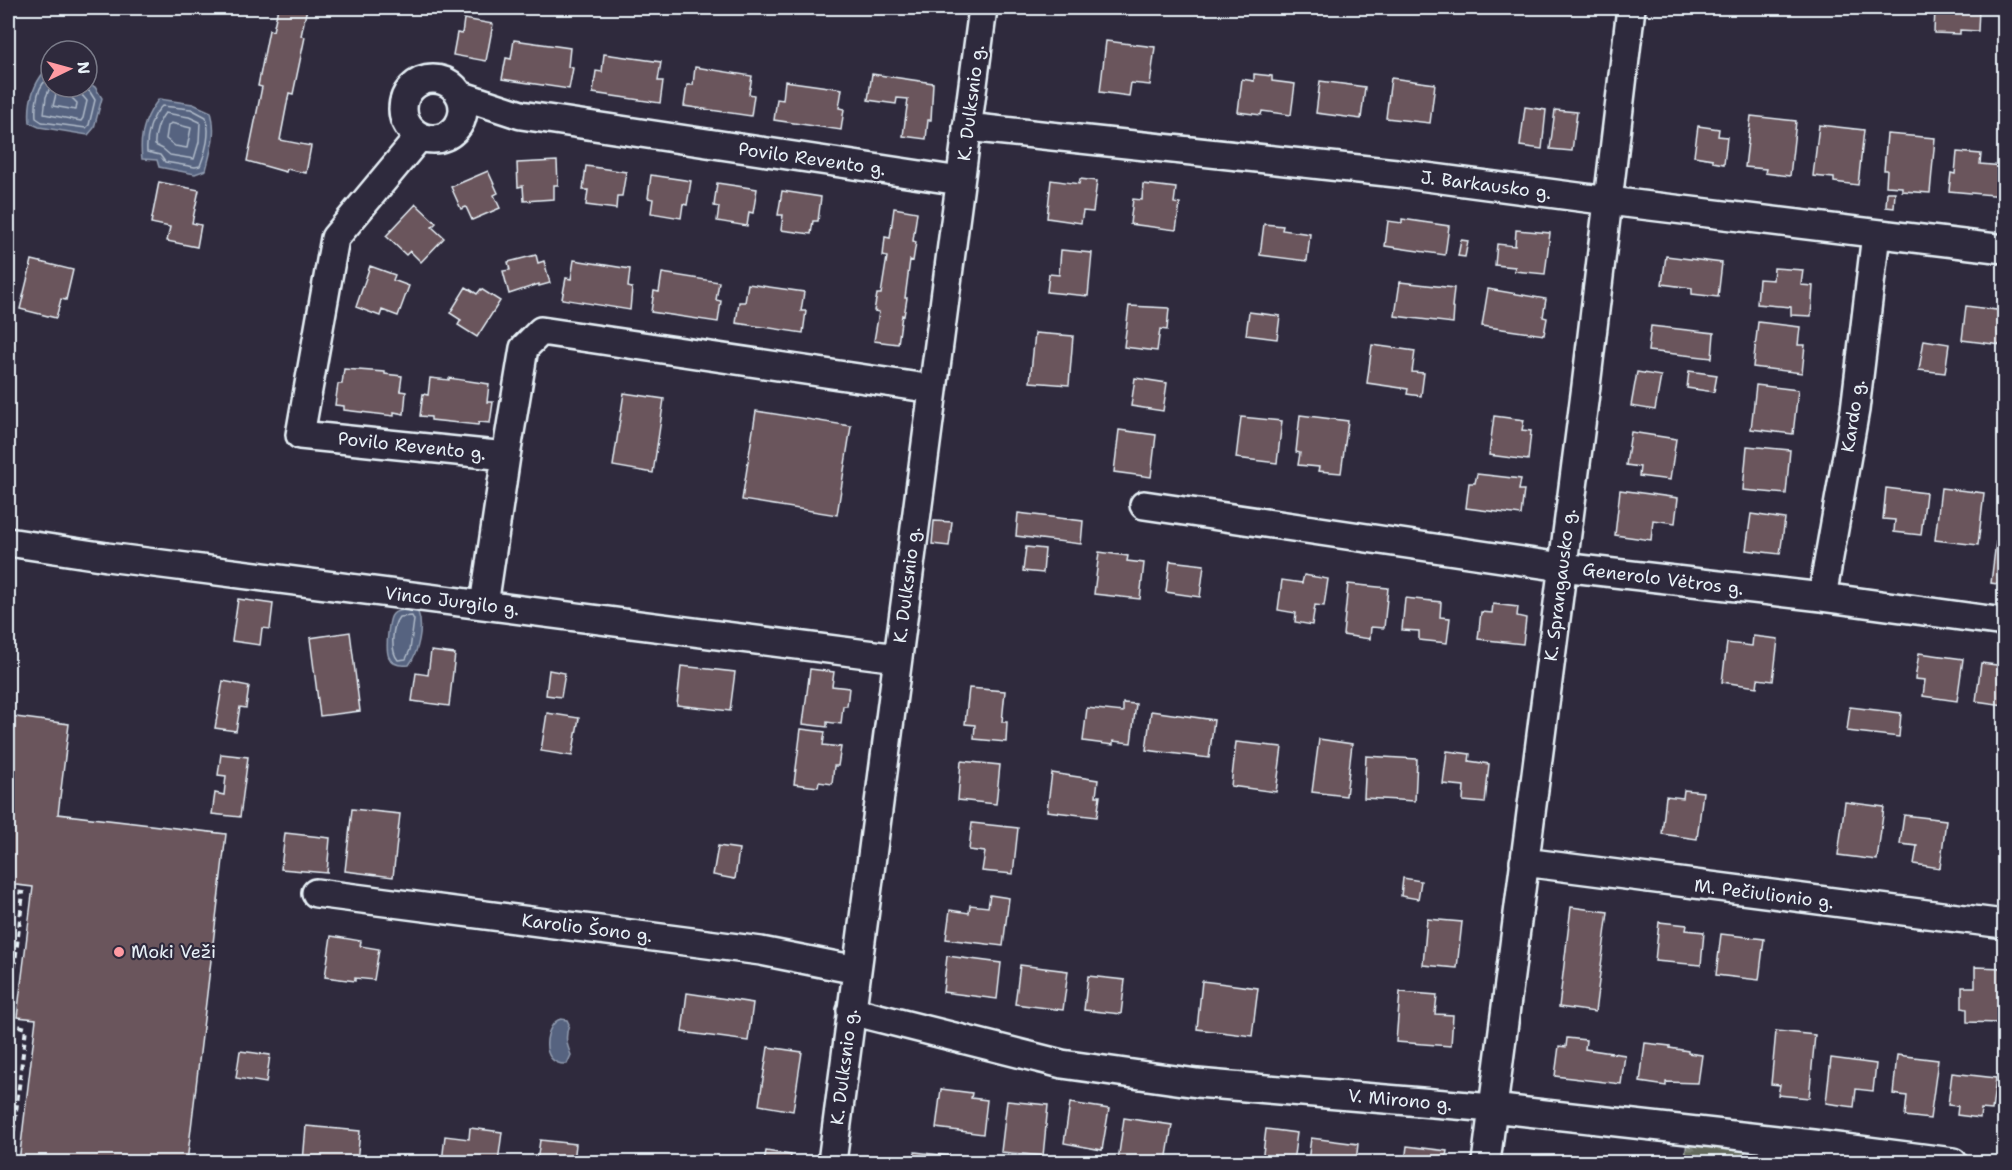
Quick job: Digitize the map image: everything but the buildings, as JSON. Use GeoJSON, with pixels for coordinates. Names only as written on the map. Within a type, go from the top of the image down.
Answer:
{"type":"FeatureCollection","features":[{"type":"Feature","properties":{"kind":"street","name":"K. Dulksnio g."},"geometry":{"type":"LineString","coordinates":[[832,1162],[983,8]]}},
{"type":"Feature","properties":{"kind":"street","name":"K. Sprangausko g."},"geometry":{"type":"LineString","coordinates":[[1486,1162],[1609,201],[1631,8]]}},
{"type":"Feature","properties":{"kind":"street","name":"Povilo Revento g."},"geometry":{"type":"LineString","coordinates":[[521,116],[454,130],[447,136],[429,139],[412,131],[406,123],[404,114],[406,96],[411,88],[419,82],[437,79],[454,87],[460,95],[521,116],[960,181]]}},
{"type":"Feature","properties":{"kind":"street"},"geometry":{"type":"LineString","coordinates":[[454,130],[463,113],[460,95]]}},
{"type":"Feature","properties":{"kind":"street","name":"J. Barkausko g."},"geometry":{"type":"LineString","coordinates":[[967,127],[1396,173],[2004,249]]}},
{"type":"Feature","properties":{"kind":"street","name":"Povilo Revento g."},"geometry":{"type":"LineString","coordinates":[[420,136],[335,238],[300,435],[506,456],[524,348],[541,331],[933,389]]}},
{"type":"Feature","properties":{"kind":"street","name":"Kardo g."},"geometry":{"type":"LineString","coordinates":[[1822,597],[1855,410],[1876,234]]}},
{"type":"Feature","properties":{"kind":"street"},"geometry":{"type":"LineString","coordinates":[[484,605],[506,456]]}},
{"type":"Feature","properties":{"kind":"street","name":"Generolo Vėtros g."},"geometry":{"type":"LineString","coordinates":[[1144,505],[1563,567],[1822,597],[2004,622]]}},
{"type":"Feature","properties":{"kind":"street","name":"Vinco Jurgilo g."},"geometry":{"type":"LineString","coordinates":[[8,542],[898,658]]}},
{"type":"Feature","properties":{"kind":"street","name":"M. Pečiulionio g."},"geometry":{"type":"LineString","coordinates":[[1524,861],[1700,886],[2004,924]]}},
{"type":"Feature","properties":{"kind":"street","name":"Karolio Šono g."},"geometry":{"type":"LineString","coordinates":[[316,893],[761,951],[857,970]]}},
{"type":"Feature","properties":{"kind":"street","name":"V. Mirono g."},"geometry":{"type":"LineString","coordinates":[[851,1011],[1062,1064],[1197,1083],[1492,1108],[1953,1162]]}},
{"type":"Feature","properties":{"kind":"path"},"geometry":{"type":"LineString","coordinates":[[8,891],[23,893],[8,1023],[26,1028],[10,1162]]}},
{"type":"Feature","properties":{"kind":"green space"},"geometry":{"type":"Polygon","coordinates":[[[1687,1139],[1745,1150],[1744,1162],[1685,1162],[1687,1139]]]}},
{"type":"Feature","properties":{"kind":"water"},"geometry":{"type":"Polygon","coordinates":[[[39,80],[39,99],[99,99],[99,93],[102,98],[94,128],[88,135],[39,127],[30,123],[32,96],[39,80]]]}},
{"type":"Feature","properties":{"kind":"water"},"geometry":{"type":"Polygon","coordinates":[[[159,99],[193,104],[211,112],[213,134],[206,170],[195,174],[159,167],[157,160],[142,159],[141,143],[144,127],[159,99]]]}},
{"type":"Feature","properties":{"kind":"water"},"geometry":{"type":"Polygon","coordinates":[[[397,611],[418,612],[420,618],[417,647],[409,665],[395,664],[387,652],[390,620],[397,611]]]}},
{"type":"Feature","properties":{"kind":"water"},"geometry":{"type":"Polygon","coordinates":[[[561,1019],[567,1020],[569,1024],[567,1039],[571,1055],[567,1064],[557,1063],[548,1051],[548,1035],[555,1022],[561,1019]]]}},
{"type":"Feature","properties":{"kind":"place","name":"Moki Veži"},"geometry":{"type":"Point","coordinates":[119,952]}}]}
